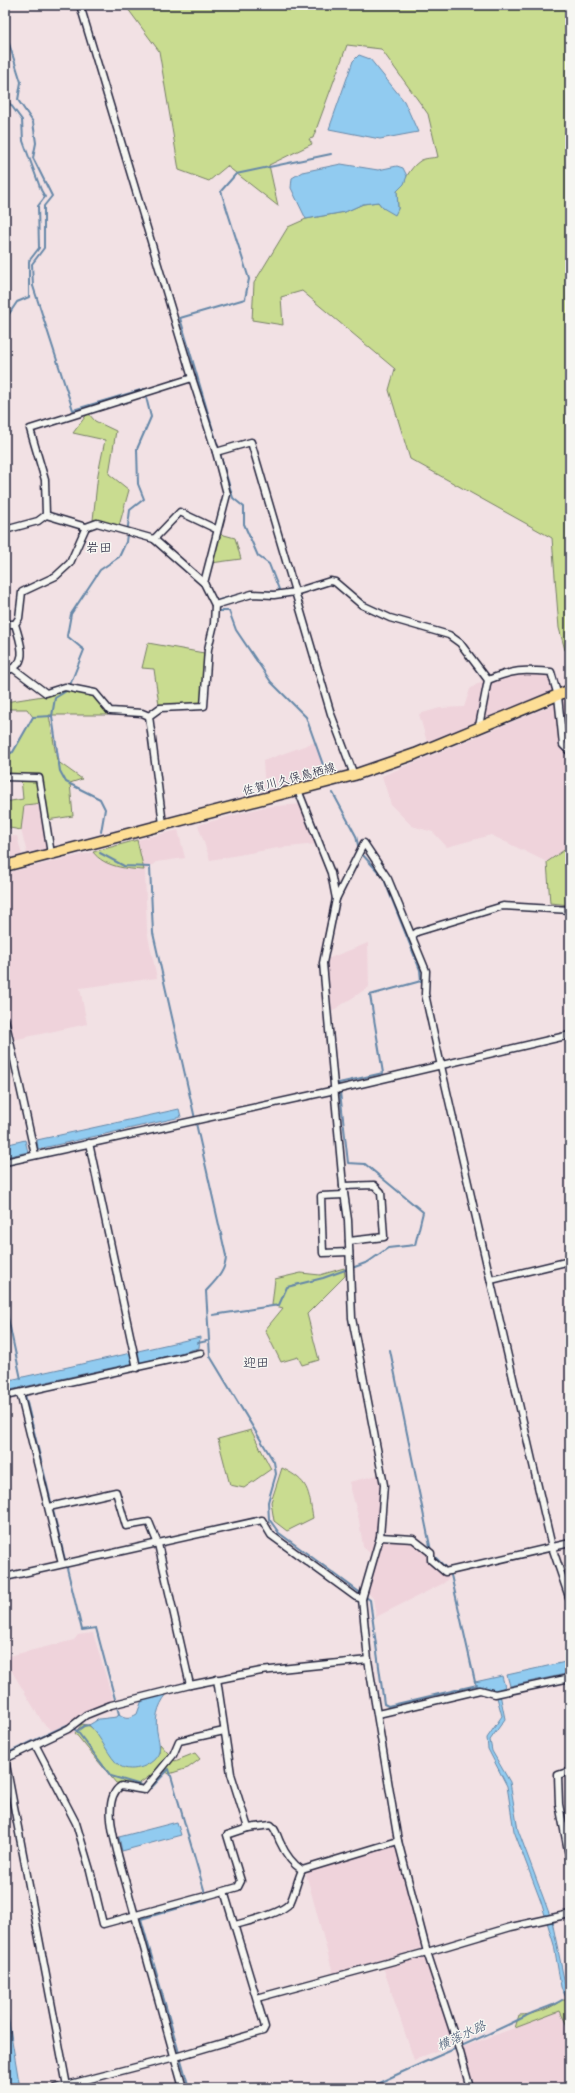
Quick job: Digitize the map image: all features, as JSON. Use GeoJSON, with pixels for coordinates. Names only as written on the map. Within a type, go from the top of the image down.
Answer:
{"type":"FeatureCollection","features":[{"type":"Feature","properties":{"kind":"main road","name":"佐賀川久保鳥栖線"},"geometry":{"type":"LineString","coordinates":[[5,866],[354,775],[415,754],[479,726],[570,690]]}},
{"type":"Feature","properties":{"kind":"street"},"geometry":{"type":"LineString","coordinates":[[80,5],[192,378],[216,452],[226,494],[216,529],[204,583]]}},
{"type":"Feature","properties":{"kind":"street"},"geometry":{"type":"LineString","coordinates":[[46,515],[44,480],[30,429],[192,378]]}},
{"type":"Feature","properties":{"kind":"street"},"geometry":{"type":"LineString","coordinates":[[216,452],[251,442],[331,714],[354,775]]}},
{"type":"Feature","properties":{"kind":"street"},"geometry":{"type":"LineString","coordinates":[[154,539],[180,512],[216,529]]}},
{"type":"Feature","properties":{"kind":"street"},"geometry":{"type":"LineString","coordinates":[[46,515],[86,527],[97,523],[121,528],[154,539],[204,583],[218,604],[208,649],[204,706],[160,708],[149,716]]}},
{"type":"Feature","properties":{"kind":"street"},"geometry":{"type":"LineString","coordinates":[[5,530],[38,521],[46,515]]}},
{"type":"Feature","properties":{"kind":"street"},"geometry":{"type":"LineString","coordinates":[[5,671],[14,669],[19,663],[22,650],[15,624],[19,618],[22,592],[56,576],[70,563],[86,527]]}},
{"type":"Feature","properties":{"kind":"street"},"geometry":{"type":"LineString","coordinates":[[218,604],[252,594],[274,595],[295,592],[330,581],[336,582],[362,606],[390,618],[449,634],[460,643],[488,680],[479,726]]}},
{"type":"Feature","properties":{"kind":"street"},"geometry":{"type":"LineString","coordinates":[[5,624],[15,624]]}},
{"type":"Feature","properties":{"kind":"street"},"geometry":{"type":"LineString","coordinates":[[14,669],[46,693],[65,687],[73,688],[95,693],[110,711],[142,713],[149,716]]}},
{"type":"Feature","properties":{"kind":"street"},"geometry":{"type":"LineString","coordinates":[[488,680],[509,672],[521,670],[552,672],[558,696],[563,745],[570,752]]}},
{"type":"Feature","properties":{"kind":"street"},"geometry":{"type":"LineString","coordinates":[[149,716],[163,824]]}},
{"type":"Feature","properties":{"kind":"street"},"geometry":{"type":"LineString","coordinates":[[5,777],[39,778],[51,854]]}},
{"type":"Feature","properties":{"kind":"street"},"geometry":{"type":"LineString","coordinates":[[298,790],[331,873],[336,899]]}},
{"type":"Feature","properties":{"kind":"street"},"geometry":{"type":"LineString","coordinates":[[470,2088],[457,2040],[428,1952],[398,1841],[368,1660],[362,1599],[380,1537],[384,1485],[352,1318],[349,1275],[349,1241],[323,963],[336,899],[364,842],[388,879],[426,971],[425,994],[441,1066],[492,1280],[552,1548],[570,1600]]}},
{"type":"Feature","properties":{"kind":"street"},"geometry":{"type":"LineString","coordinates":[[412,936],[417,932],[504,906],[570,910]]}},
{"type":"Feature","properties":{"kind":"street"},"geometry":{"type":"LineString","coordinates":[[5,1019],[35,1154]]}},
{"type":"Feature","properties":{"kind":"street"},"geometry":{"type":"LineString","coordinates":[[5,1162],[35,1154],[335,1090],[570,1035]]}},
{"type":"Feature","properties":{"kind":"street"},"geometry":{"type":"LineString","coordinates":[[89,1143],[137,1368]]}},
{"type":"Feature","properties":{"kind":"street"},"geometry":{"type":"LineString","coordinates":[[343,1186],[374,1184],[381,1192],[384,1237],[349,1241]]}},
{"type":"Feature","properties":{"kind":"street"},"geometry":{"type":"LineString","coordinates":[[344,1195],[321,1196],[323,1253],[349,1252]]}},
{"type":"Feature","properties":{"kind":"street"},"geometry":{"type":"LineString","coordinates":[[492,1280],[570,1261]]}},
{"type":"Feature","properties":{"kind":"street"},"geometry":{"type":"LineString","coordinates":[[5,1396],[201,1353]]}},
{"type":"Feature","properties":{"kind":"street"},"geometry":{"type":"LineString","coordinates":[[20,1393],[62,1564]]}},
{"type":"Feature","properties":{"kind":"street"},"geometry":{"type":"LineString","coordinates":[[49,1507],[116,1492],[126,1526],[149,1522],[158,1544],[190,1685]]}},
{"type":"Feature","properties":{"kind":"street"},"geometry":{"type":"LineString","coordinates":[[5,1577],[262,1520],[271,1535],[356,1597],[362,1599]]}},
{"type":"Feature","properties":{"kind":"street"},"geometry":{"type":"LineString","coordinates":[[380,1537],[413,1539],[431,1553],[431,1560],[445,1572],[570,1544]]}},
{"type":"Feature","properties":{"kind":"street"},"geometry":{"type":"LineString","coordinates":[[67,2086],[5,1759],[36,1746],[71,1727],[86,1715],[116,1703],[217,1679],[268,1670],[368,1660]]}},
{"type":"Feature","properties":{"kind":"street"},"geometry":{"type":"LineString","coordinates":[[378,1714],[480,1690],[498,1694],[570,1678]]}},
{"type":"Feature","properties":{"kind":"street"},"geometry":{"type":"LineString","coordinates":[[217,1679],[231,1774],[248,1828]]}},
{"type":"Feature","properties":{"kind":"street"},"geometry":{"type":"LineString","coordinates":[[183,2088],[178,2056],[118,1855],[111,1814],[112,1796],[115,1790],[121,1786],[144,1790],[173,1755],[179,1741],[224,1731]]}},
{"type":"Feature","properties":{"kind":"street"},"geometry":{"type":"LineString","coordinates":[[36,1746],[76,1823],[103,1924],[238,1887],[241,1881],[227,1835],[248,1828],[271,1825],[275,1828],[285,1852],[296,1866],[302,1870]]}},
{"type":"Feature","properties":{"kind":"street"},"geometry":{"type":"LineString","coordinates":[[570,1771],[558,1775],[559,1804],[570,1861]]}},
{"type":"Feature","properties":{"kind":"street"},"geometry":{"type":"LineString","coordinates":[[302,1870],[398,1841]]}},
{"type":"Feature","properties":{"kind":"street"},"geometry":{"type":"LineString","coordinates":[[235,1925],[261,1918],[286,1906],[290,1902],[302,1870]]}},
{"type":"Feature","properties":{"kind":"street"},"geometry":{"type":"LineString","coordinates":[[55,2088],[178,2056],[263,2031],[265,2027],[257,1998],[253,1991],[224,1891]]}},
{"type":"Feature","properties":{"kind":"street"},"geometry":{"type":"LineString","coordinates":[[257,1998],[428,1952],[510,1927],[570,1914]]}},
{"type":"Feature","properties":{"kind":"shaded area"},"geometry":{"type":"Polygon","coordinates":[[[521,668],[548,674],[554,690],[427,742],[419,714],[440,708],[464,707],[470,689],[483,680],[521,668]]]}},
{"type":"Feature","properties":{"kind":"shaded area"},"geometry":{"type":"Polygon","coordinates":[[[570,698],[570,846],[547,862],[491,835],[447,847],[433,832],[412,826],[391,805],[382,776],[570,698]]]}},
{"type":"Feature","properties":{"kind":"shaded area"},"geometry":{"type":"Polygon","coordinates":[[[315,742],[327,776],[265,793],[263,761],[315,742]]]}},
{"type":"Feature","properties":{"kind":"shaded area"},"geometry":{"type":"Polygon","coordinates":[[[44,802],[52,848],[27,853],[21,830],[23,805],[44,802]]]}},
{"type":"Feature","properties":{"kind":"shaded area"},"geometry":{"type":"Polygon","coordinates":[[[302,804],[317,844],[278,848],[210,860],[198,825],[264,807],[302,804]]]}},
{"type":"Feature","properties":{"kind":"shaded area"},"geometry":{"type":"Polygon","coordinates":[[[178,830],[185,858],[156,862],[145,871],[147,931],[157,978],[80,988],[87,1024],[8,1041],[5,1027],[5,873],[93,852],[99,860],[144,870],[137,840],[178,830]]]}},
{"type":"Feature","properties":{"kind":"shaded area"},"geometry":{"type":"Polygon","coordinates":[[[17,836],[22,855],[5,860],[5,837],[17,836]]]}},
{"type":"Feature","properties":{"kind":"shaded area"},"geometry":{"type":"Polygon","coordinates":[[[368,943],[369,987],[326,1015],[322,961],[368,943]]]}},
{"type":"Feature","properties":{"kind":"shaded area"},"geometry":{"type":"Polygon","coordinates":[[[378,1475],[385,1475],[384,1534],[415,1537],[447,1569],[451,1575],[444,1583],[376,1617],[373,1598],[366,1591],[377,1559],[363,1547],[359,1520],[349,1482],[378,1475]]]}},
{"type":"Feature","properties":{"kind":"shaded area"},"geometry":{"type":"Polygon","coordinates":[[[93,1633],[113,1700],[83,1713],[75,1733],[59,1737],[43,1723],[5,1660],[5,1657],[74,1640],[78,1635],[93,1633]]]}},
{"type":"Feature","properties":{"kind":"shaded area"},"geometry":{"type":"Polygon","coordinates":[[[395,1838],[423,1948],[333,1973],[304,1866],[395,1838]]]}},
{"type":"Feature","properties":{"kind":"shaded area"},"geometry":{"type":"Polygon","coordinates":[[[426,1956],[455,2043],[414,2060],[383,1967],[426,1956]]]}},
{"type":"Feature","properties":{"kind":"shaded area"},"geometry":{"type":"Polygon","coordinates":[[[560,2011],[570,2032],[570,2088],[472,2088],[463,2047],[560,2011]]]}},
{"type":"Feature","properties":{"kind":"green space"},"geometry":{"type":"Polygon","coordinates":[[[125,5],[570,5],[570,650],[565,650],[559,628],[552,538],[410,459],[389,390],[395,369],[302,291],[281,297],[283,325],[252,320],[254,283],[288,227],[306,219],[345,212],[363,204],[378,202],[383,208],[398,209],[397,191],[413,167],[422,160],[438,157],[428,114],[381,49],[347,45],[313,138],[309,139],[312,144],[269,165],[278,206],[227,166],[209,181],[179,170],[159,51],[125,5]]]}},
{"type":"Feature","properties":{"kind":"green space"},"geometry":{"type":"Polygon","coordinates":[[[88,413],[95,421],[116,431],[109,474],[129,490],[119,526],[93,520],[98,474],[105,440],[73,433],[88,413]]]}},
{"type":"Feature","properties":{"kind":"green space"},"geometry":{"type":"Polygon","coordinates":[[[217,533],[235,538],[241,559],[211,563],[217,533]]]}},
{"type":"Feature","properties":{"kind":"green space"},"geometry":{"type":"Polygon","coordinates":[[[148,643],[204,653],[202,704],[159,705],[154,669],[142,668],[148,643]]]}},
{"type":"Feature","properties":{"kind":"green space"},"geometry":{"type":"Polygon","coordinates":[[[63,689],[94,696],[108,715],[49,715],[57,761],[82,779],[70,783],[73,816],[47,820],[44,803],[24,805],[21,830],[10,828],[9,811],[5,811],[5,802],[23,799],[21,778],[5,777],[5,756],[13,752],[33,717],[27,709],[5,709],[5,702],[43,696],[63,689]]]}},
{"type":"Feature","properties":{"kind":"green space"},"geometry":{"type":"Polygon","coordinates":[[[137,840],[144,870],[123,868],[109,864],[93,852],[137,840]]]}},
{"type":"Feature","properties":{"kind":"green space"},"geometry":{"type":"Polygon","coordinates":[[[570,846],[570,905],[550,903],[547,862],[570,846]]]}},
{"type":"Feature","properties":{"kind":"green space"},"geometry":{"type":"Polygon","coordinates":[[[344,1268],[345,1276],[307,1314],[319,1360],[302,1365],[298,1357],[281,1362],[265,1330],[283,1308],[272,1305],[275,1279],[301,1273],[320,1275],[344,1268]]]}},
{"type":"Feature","properties":{"kind":"green space"},"geometry":{"type":"Polygon","coordinates":[[[251,1430],[271,1469],[244,1488],[230,1485],[218,1439],[251,1430]]]}},
{"type":"Feature","properties":{"kind":"green space"},"geometry":{"type":"Polygon","coordinates":[[[282,1468],[303,1483],[310,1500],[313,1518],[287,1531],[274,1521],[271,1502],[282,1468]]]}},
{"type":"Feature","properties":{"kind":"green space"},"geometry":{"type":"Polygon","coordinates":[[[82,1724],[93,1728],[106,1745],[159,1753],[160,1744],[175,1761],[195,1753],[200,1759],[188,1768],[169,1774],[161,1768],[137,1785],[116,1783],[75,1733],[82,1724]]]}},
{"type":"Feature","properties":{"kind":"green space"},"geometry":{"type":"Polygon","coordinates":[[[562,2000],[567,2000],[570,2006],[570,2032],[560,2011],[515,2028],[519,2015],[542,2011],[562,2000]]]}},
{"type":"Feature","properties":{"kind":"water"},"geometry":{"type":"Polygon","coordinates":[[[359,55],[370,59],[404,101],[418,132],[380,139],[329,129],[353,61],[359,55]]]}},
{"type":"Feature","properties":{"kind":"water"},"geometry":{"type":"Polygon","coordinates":[[[341,164],[378,170],[397,166],[403,168],[407,176],[404,184],[397,191],[398,209],[395,215],[383,208],[378,202],[363,204],[345,212],[306,219],[291,188],[292,178],[302,172],[341,164]]]}},
{"type":"Feature","properties":{"kind":"water"},"geometry":{"type":"Polygon","coordinates":[[[179,1109],[181,1117],[38,1149],[37,1140],[179,1109]]]}},
{"type":"Feature","properties":{"kind":"water"},"geometry":{"type":"Polygon","coordinates":[[[25,1140],[28,1152],[5,1157],[5,1145],[25,1140]]]}},
{"type":"Feature","properties":{"kind":"water"},"geometry":{"type":"Polygon","coordinates":[[[200,1337],[199,1348],[140,1363],[138,1351],[200,1337]]]}},
{"type":"Feature","properties":{"kind":"water"},"geometry":{"type":"Polygon","coordinates":[[[131,1353],[134,1363],[5,1391],[5,1381],[131,1353]]]}},
{"type":"Feature","properties":{"kind":"water"},"geometry":{"type":"Polygon","coordinates":[[[570,1661],[570,1673],[510,1686],[507,1675],[570,1661]]]}},
{"type":"Feature","properties":{"kind":"water"},"geometry":{"type":"Polygon","coordinates":[[[502,1676],[505,1687],[499,1689],[505,1719],[490,1740],[492,1751],[510,1782],[518,1830],[552,1921],[565,1984],[570,1991],[570,2006],[561,1987],[554,1945],[541,1902],[514,1831],[507,1786],[488,1749],[487,1738],[502,1716],[495,1690],[483,1686],[477,1687],[475,1682],[502,1676]]]}},
{"type":"Feature","properties":{"kind":"water"},"geometry":{"type":"Polygon","coordinates":[[[167,1694],[161,1703],[156,1719],[159,1742],[159,1752],[157,1757],[148,1764],[137,1769],[120,1766],[112,1758],[89,1725],[99,1719],[117,1717],[119,1714],[126,1717],[132,1716],[137,1714],[142,1700],[167,1694]]]}},
{"type":"Feature","properties":{"kind":"water"},"geometry":{"type":"Polygon","coordinates":[[[177,1822],[181,1835],[122,1851],[119,1837],[177,1822]]]}},
{"type":"Feature","properties":{"kind":"water"},"geometry":{"type":"Polygon","coordinates":[[[5,1999],[20,2088],[8,2088],[5,2070],[5,1999]]]}},
{"type":"Feature","properties":{"kind":"waterway"},"geometry":{"type":"LineString","coordinates":[[5,31],[21,82],[18,100],[33,122],[36,143],[33,158],[52,196],[44,206],[44,248],[32,264],[33,286],[73,410],[144,389],[151,417],[137,449],[138,484],[144,499],[130,510],[126,542],[119,557],[100,570],[71,614],[67,636],[84,650],[68,690],[55,698],[52,716],[60,771],[66,782],[100,799],[105,809],[101,832]]}},
{"type":"Feature","properties":{"kind":"waterway"},"geometry":{"type":"LineString","coordinates":[[5,67],[10,78],[8,101],[22,120],[23,141],[45,197],[38,206],[39,248],[29,261],[29,297],[17,302],[5,320]]}},
{"type":"Feature","properties":{"kind":"waterway"},"geometry":{"type":"LineString","coordinates":[[252,591],[280,592],[269,564],[258,556],[244,524],[244,507],[233,498],[180,318],[245,299],[249,279],[221,191],[236,174],[331,154]]}},
{"type":"Feature","properties":{"kind":"waterway"},"geometry":{"type":"LineString","coordinates":[[238,595],[219,600],[218,611],[229,611],[236,630],[271,682],[306,717],[327,776]]}},
{"type":"Feature","properties":{"kind":"waterway"},"geometry":{"type":"LineString","coordinates":[[5,755],[13,752],[33,717],[52,716]]}},
{"type":"Feature","properties":{"kind":"waterway"},"geometry":{"type":"LineString","coordinates":[[333,793],[356,836],[359,850]]}},
{"type":"Feature","properties":{"kind":"waterway"},"geometry":{"type":"LineString","coordinates":[[100,853],[124,866],[150,867],[153,933],[226,1256],[226,1261],[222,1271],[206,1291],[210,1356],[274,1462],[276,1474],[268,1502],[269,1519],[279,1533],[370,1600],[384,1704],[388,1706],[477,1685]]}},
{"type":"Feature","properties":{"kind":"waterway"},"geometry":{"type":"LineString","coordinates":[[352,1268],[368,1262],[388,1248],[415,1245],[423,1212],[365,1164],[348,1163],[339,1083],[383,1073],[370,995],[421,981],[420,970],[383,877],[361,853]]}},
{"type":"Feature","properties":{"kind":"waterway"},"geometry":{"type":"LineString","coordinates":[[213,1315],[279,1305],[287,1287],[323,1278],[348,1269]]}},
{"type":"Feature","properties":{"kind":"waterway"},"geometry":{"type":"LineString","coordinates":[[5,1304],[21,1379]]}},
{"type":"Feature","properties":{"kind":"waterway"},"geometry":{"type":"LineString","coordinates":[[198,1343],[207,1341]]}},
{"type":"Feature","properties":{"kind":"waterway"},"geometry":{"type":"LineString","coordinates":[[390,1350],[431,1551]]}},
{"type":"Feature","properties":{"kind":"waterway"},"geometry":{"type":"LineString","coordinates":[[23,1386],[82,1630],[96,1628],[119,1714]]}},
{"type":"Feature","properties":{"kind":"waterway"},"geometry":{"type":"LineString","coordinates":[[433,1555],[447,1569]]}},
{"type":"Feature","properties":{"kind":"waterway"},"geometry":{"type":"LineString","coordinates":[[451,1575],[475,1682]]}},
{"type":"Feature","properties":{"kind":"waterway"},"geometry":{"type":"LineString","coordinates":[[5,1747],[8,1753],[67,1725],[77,1731]]}},
{"type":"Feature","properties":{"kind":"waterway"},"geometry":{"type":"LineString","coordinates":[[89,1725],[84,1726],[77,1731],[111,1776],[151,1788],[169,1769],[207,1900],[141,1919],[189,2088]]}},
{"type":"Feature","properties":{"kind":"waterway","name":"横落水路"},"geometry":{"type":"LineString","coordinates":[[369,2088],[562,2000]]}},
{"type":"Feature","properties":{"kind":"district","name":"岩田"},"geometry":{"type":"Point","coordinates":[99,547]}},
{"type":"Feature","properties":{"kind":"district","name":"迎田"},"geometry":{"type":"Point","coordinates":[256,1362]}}]}
